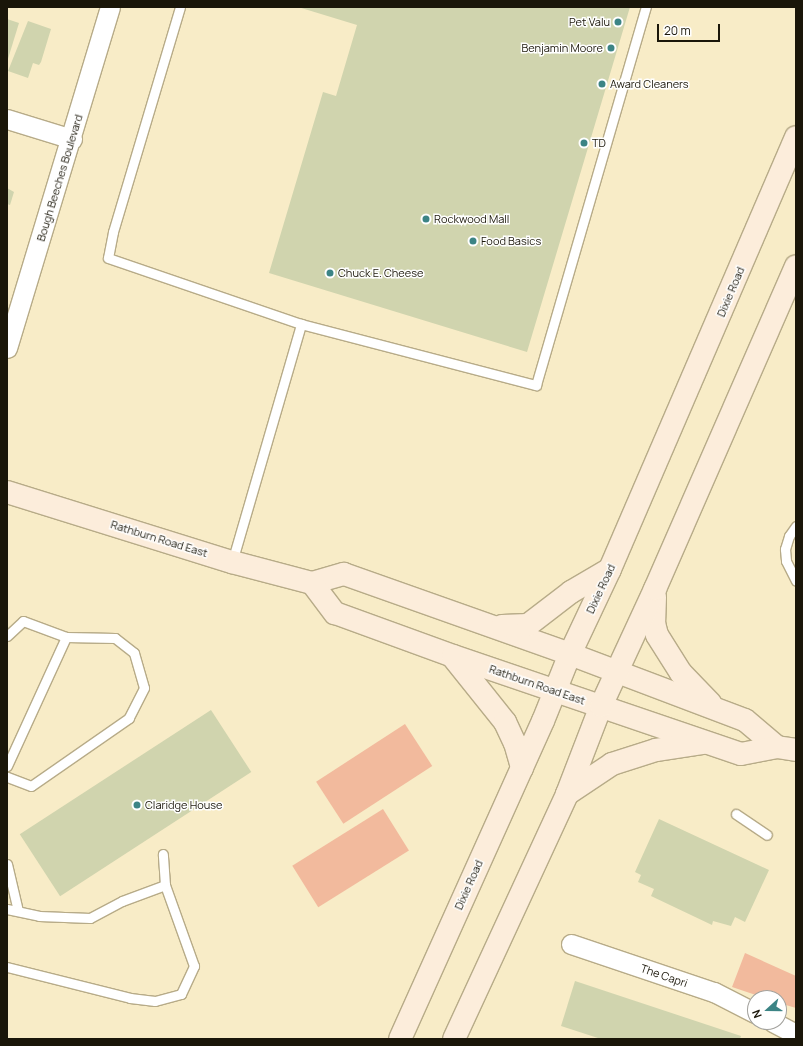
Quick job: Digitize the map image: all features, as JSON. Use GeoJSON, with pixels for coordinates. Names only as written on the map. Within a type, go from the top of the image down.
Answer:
{"type":"FeatureCollection","features":[{"type":"Feature","properties":{"kind":"main road","name":"Dixie Road"},"geometry":{"type":"LineString","coordinates":[[400,1039],[522,768],[570,654],[610,570],[796,137]]}},
{"type":"Feature","properties":{"kind":"main road"},"geometry":{"type":"LineString","coordinates":[[454,1039],[567,794],[616,671],[655,589],[796,268]]}},
{"type":"Feature","properties":{"kind":"main road","name":"Rathburn Road East"},"geometry":{"type":"LineString","coordinates":[[7,492],[232,562],[312,583],[344,574],[491,625],[745,720],[786,749]]}},
{"type":"Feature","properties":{"kind":"main road"},"geometry":{"type":"LineString","coordinates":[[491,625],[514,628],[528,625],[571,592],[610,570]]}},
{"type":"Feature","properties":{"kind":"main road","name":"Rathburn Road East"},"geometry":{"type":"LineString","coordinates":[[312,583],[335,613],[453,656],[741,754],[786,749]]}},
{"type":"Feature","properties":{"kind":"main road"},"geometry":{"type":"LineString","coordinates":[[655,589],[654,623],[657,635],[681,673],[717,709]]}},
{"type":"Feature","properties":{"kind":"main road"},"geometry":{"type":"LineString","coordinates":[[453,656],[505,722],[516,743],[522,768]]}},
{"type":"Feature","properties":{"kind":"main road"},"geometry":{"type":"LineString","coordinates":[[567,794],[612,764],[656,750],[708,742]]}},
{"type":"Feature","properties":{"kind":"street","name":"Bough Beeches Boulevard"},"geometry":{"type":"LineString","coordinates":[[7,348],[11,321],[72,139],[110,7]]}},
{"type":"Feature","properties":{"kind":"street"},"geometry":{"type":"LineString","coordinates":[[7,119],[72,139]]}},
{"type":"Feature","properties":{"kind":"street","name":"The Capri"},"geometry":{"type":"LineString","coordinates":[[571,944],[714,992],[747,1009]]}},
{"type":"Feature","properties":{"kind":"street"},"geometry":{"type":"LineString","coordinates":[[787,1029],[796,1034]]}},
{"type":"Feature","properties":{"kind":"lane"},"geometry":{"type":"LineString","coordinates":[[180,7],[113,232],[108,258],[301,324],[536,385],[646,7]]}},
{"type":"Feature","properties":{"kind":"lane"},"geometry":{"type":"LineString","coordinates":[[232,562],[301,324]]}},
{"type":"Feature","properties":{"kind":"lane"},"geometry":{"type":"LineString","coordinates":[[796,526],[789,536],[785,549],[786,561],[796,581]]}},
{"type":"Feature","properties":{"kind":"lane"},"geometry":{"type":"LineString","coordinates":[[7,636],[23,621],[66,637],[115,638],[134,653],[144,688],[129,718],[31,786],[7,777]]}},
{"type":"Feature","properties":{"kind":"lane"},"geometry":{"type":"LineString","coordinates":[[7,766],[66,637]]}},
{"type":"Feature","properties":{"kind":"lane"},"geometry":{"type":"LineString","coordinates":[[736,814],[767,835]]}},
{"type":"Feature","properties":{"kind":"lane"},"geometry":{"type":"LineString","coordinates":[[7,967],[130,998],[155,1001],[180,994],[194,966],[165,885],[163,854]]}},
{"type":"Feature","properties":{"kind":"lane"},"geometry":{"type":"LineString","coordinates":[[7,864],[18,911]]}},
{"type":"Feature","properties":{"kind":"lane"},"geometry":{"type":"LineString","coordinates":[[7,909],[39,916],[90,918],[122,901],[165,885]]}},
{"type":"Feature","properties":{"kind":"shaded area"},"geometry":{"type":"Polygon","coordinates":[[[405,724],[432,766],[343,824],[316,782],[405,724]]]}},
{"type":"Feature","properties":{"kind":"shaded area"},"geometry":{"type":"Polygon","coordinates":[[[383,809],[409,851],[318,907],[292,866],[383,809]]]}},
{"type":"Feature","properties":{"kind":"shaded area"},"geometry":{"type":"Polygon","coordinates":[[[745,953],[796,976],[796,1008],[787,1005],[787,990],[747,990],[747,992],[732,987],[745,953]]]}},
{"type":"Feature","properties":{"kind":"building","name":"Rockwood Mall"},"geometry":{"type":"Polygon","coordinates":[[[298,7],[630,7],[527,352],[269,273],[323,92],[336,96],[357,25],[298,7]]]}},
{"type":"Feature","properties":{"kind":"building"},"geometry":{"type":"Polygon","coordinates":[[[7,19],[19,23],[7,62],[7,19]]]}},
{"type":"Feature","properties":{"kind":"building"},"geometry":{"type":"Polygon","coordinates":[[[28,21],[51,29],[41,62],[39,65],[33,63],[28,78],[8,71],[28,21]]]}},
{"type":"Feature","properties":{"kind":"building"},"geometry":{"type":"Polygon","coordinates":[[[7,188],[14,192],[10,205],[7,204],[7,188]]]}},
{"type":"Feature","properties":{"kind":"building","name":"Claridge House"},"geometry":{"type":"Polygon","coordinates":[[[211,710],[251,772],[60,896],[20,834],[211,710]]]}},
{"type":"Feature","properties":{"kind":"building"},"geometry":{"type":"Polygon","coordinates":[[[659,819],[769,870],[745,922],[735,917],[731,926],[713,921],[712,925],[651,896],[654,889],[638,882],[641,875],[635,872],[659,819]]]}},
{"type":"Feature","properties":{"kind":"building"},"geometry":{"type":"Polygon","coordinates":[[[575,981],[741,1036],[740,1039],[601,1039],[561,1026],[575,981]]]}},
{"type":"Feature","properties":{"kind":"place","name":"Pet Valu"},"geometry":{"type":"Point","coordinates":[618,22]}},
{"type":"Feature","properties":{"kind":"place","name":"Benjamin Moore"},"geometry":{"type":"Point","coordinates":[611,48]}},
{"type":"Feature","properties":{"kind":"place","name":"Award Cleaners"},"geometry":{"type":"Point","coordinates":[602,84]}},
{"type":"Feature","properties":{"kind":"place","name":"TD"},"geometry":{"type":"Point","coordinates":[584,143]}},
{"type":"Feature","properties":{"kind":"place","name":"Rockwood Mall"},"geometry":{"type":"Point","coordinates":[426,219]}},
{"type":"Feature","properties":{"kind":"place","name":"Food Basics"},"geometry":{"type":"Point","coordinates":[473,241]}},
{"type":"Feature","properties":{"kind":"place","name":"Chuck E. Cheese"},"geometry":{"type":"Point","coordinates":[330,273]}},
{"type":"Feature","properties":{"kind":"place","name":"Claridge House"},"geometry":{"type":"Point","coordinates":[137,805]}}]}
